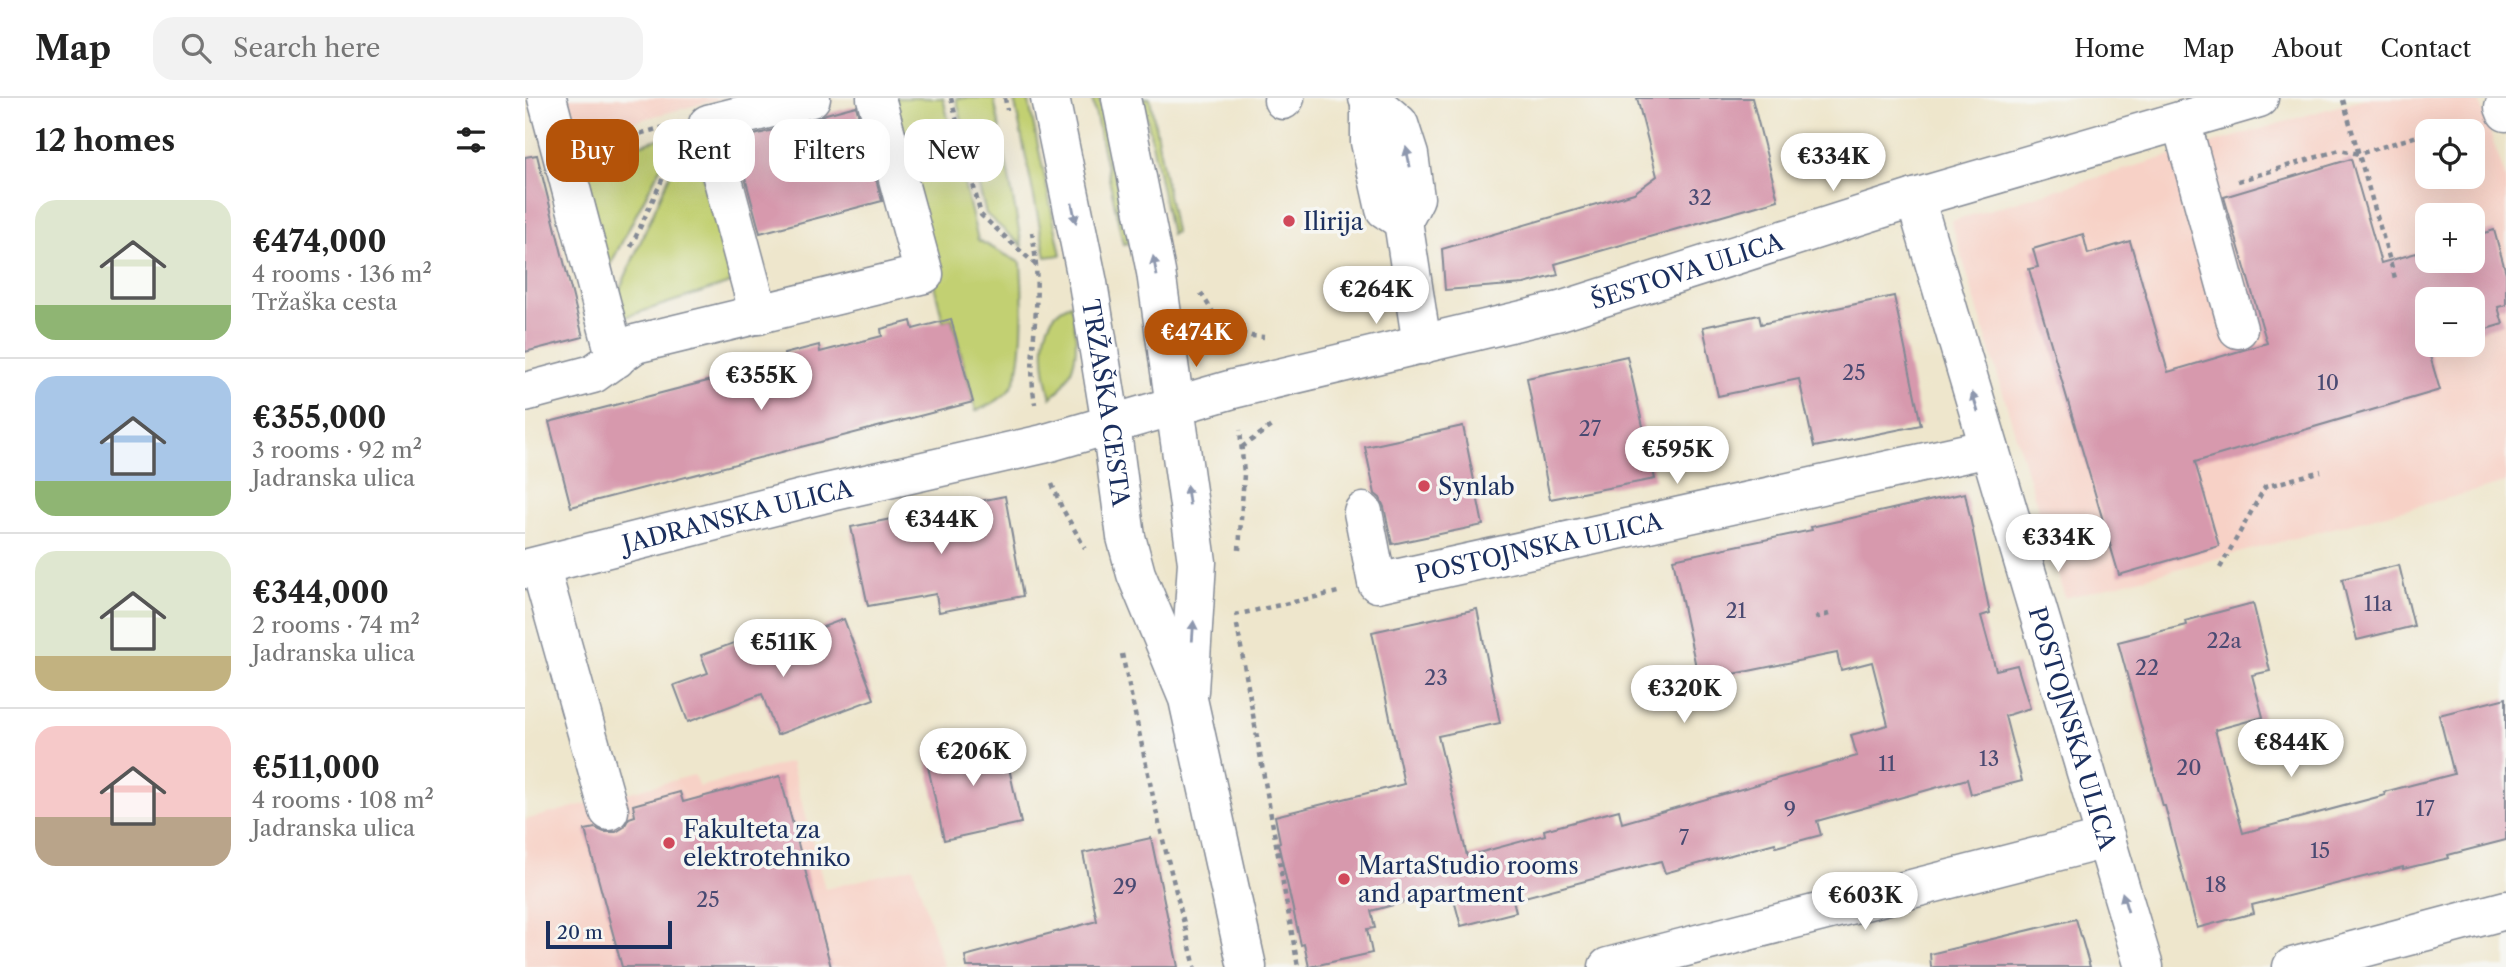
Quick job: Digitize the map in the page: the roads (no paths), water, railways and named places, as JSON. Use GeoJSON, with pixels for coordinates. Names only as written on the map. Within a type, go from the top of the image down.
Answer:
{"type":"FeatureCollection","features":[{"type":"Feature","properties":{"kind":"street"},"geometry":{"type":"LineString","coordinates":[[547,98],[616,359]]}},
{"type":"Feature","properties":{"kind":"street"},"geometry":{"type":"LineString","coordinates":[[759,314],[708,124],[811,98]]}},
{"type":"Feature","properties":{"kind":"street"},"geometry":{"type":"LineString","coordinates":[[525,392],[593,374],[635,344],[924,274],[876,98]]}},
{"type":"Feature","properties":{"kind":"street","name":"TRŽAŠKA CESTA"},"geometry":{"type":"LineString","coordinates":[[1050,98],[1080,242],[1111,425],[1126,537],[1136,574],[1188,699],[1247,967]]}},
{"type":"Feature","properties":{"kind":"street","name":"TRŽAŠKA CESTA"},"geometry":{"type":"LineString","coordinates":[[1121,98],[1156,272],[1197,562],[1188,699]]}},
{"type":"Feature","properties":{"kind":"street","name":"ŠESTOVA ULICA"},"geometry":{"type":"LineString","coordinates":[[1111,425],[1233,389],[1560,311],[1915,198],[2259,98]]}},
{"type":"Feature","properties":{"kind":"street"},"geometry":{"type":"LineString","coordinates":[[1369,100],[1399,124],[1409,155],[1415,198],[1403,221],[1422,345]]}},
{"type":"Feature","properties":{"kind":"street"},"geometry":{"type":"LineString","coordinates":[[2181,121],[2238,328]]}},
{"type":"Feature","properties":{"kind":"street","name":"POSTOJNSKA ULICA"},"geometry":{"type":"LineString","coordinates":[[1915,198],[2144,967]]}},
{"type":"Feature","properties":{"kind":"street","name":"JADRANSKA ULICA"},"geometry":{"type":"LineString","coordinates":[[533,568],[822,494],[1043,444],[1111,425]]}},
{"type":"Feature","properties":{"kind":"street","name":"POSTOJNSKA ULICA"},"geometry":{"type":"LineString","coordinates":[[1363,512],[1377,583],[1989,448]]}},
{"type":"Feature","properties":{"kind":"street"},"geometry":{"type":"LineString","coordinates":[[533,568],[609,811]]}},
{"type":"Feature","properties":{"kind":"street"},"geometry":{"type":"LineString","coordinates":[[1608,967],[2106,839]]}},
{"type":"Feature","properties":{"kind":"street"},"geometry":{"type":"LineString","coordinates":[[2292,967],[2506,910]]}},
{"type":"Feature","properties":{"kind":"place","name":"Ilirija"},"geometry":{"type":"Point","coordinates":[1289,221]}},
{"type":"Feature","properties":{"kind":"place","name":"Synlab"},"geometry":{"type":"Point","coordinates":[1424,486]}},
{"type":"Feature","properties":{"kind":"place","name":"Fakulteta za elektrotehniko"},"geometry":{"type":"Point","coordinates":[669,843]}},
{"type":"Feature","properties":{"kind":"place","name":"MartaStudio rooms and apartment"},"geometry":{"type":"Point","coordinates":[1344,879]}}]}
